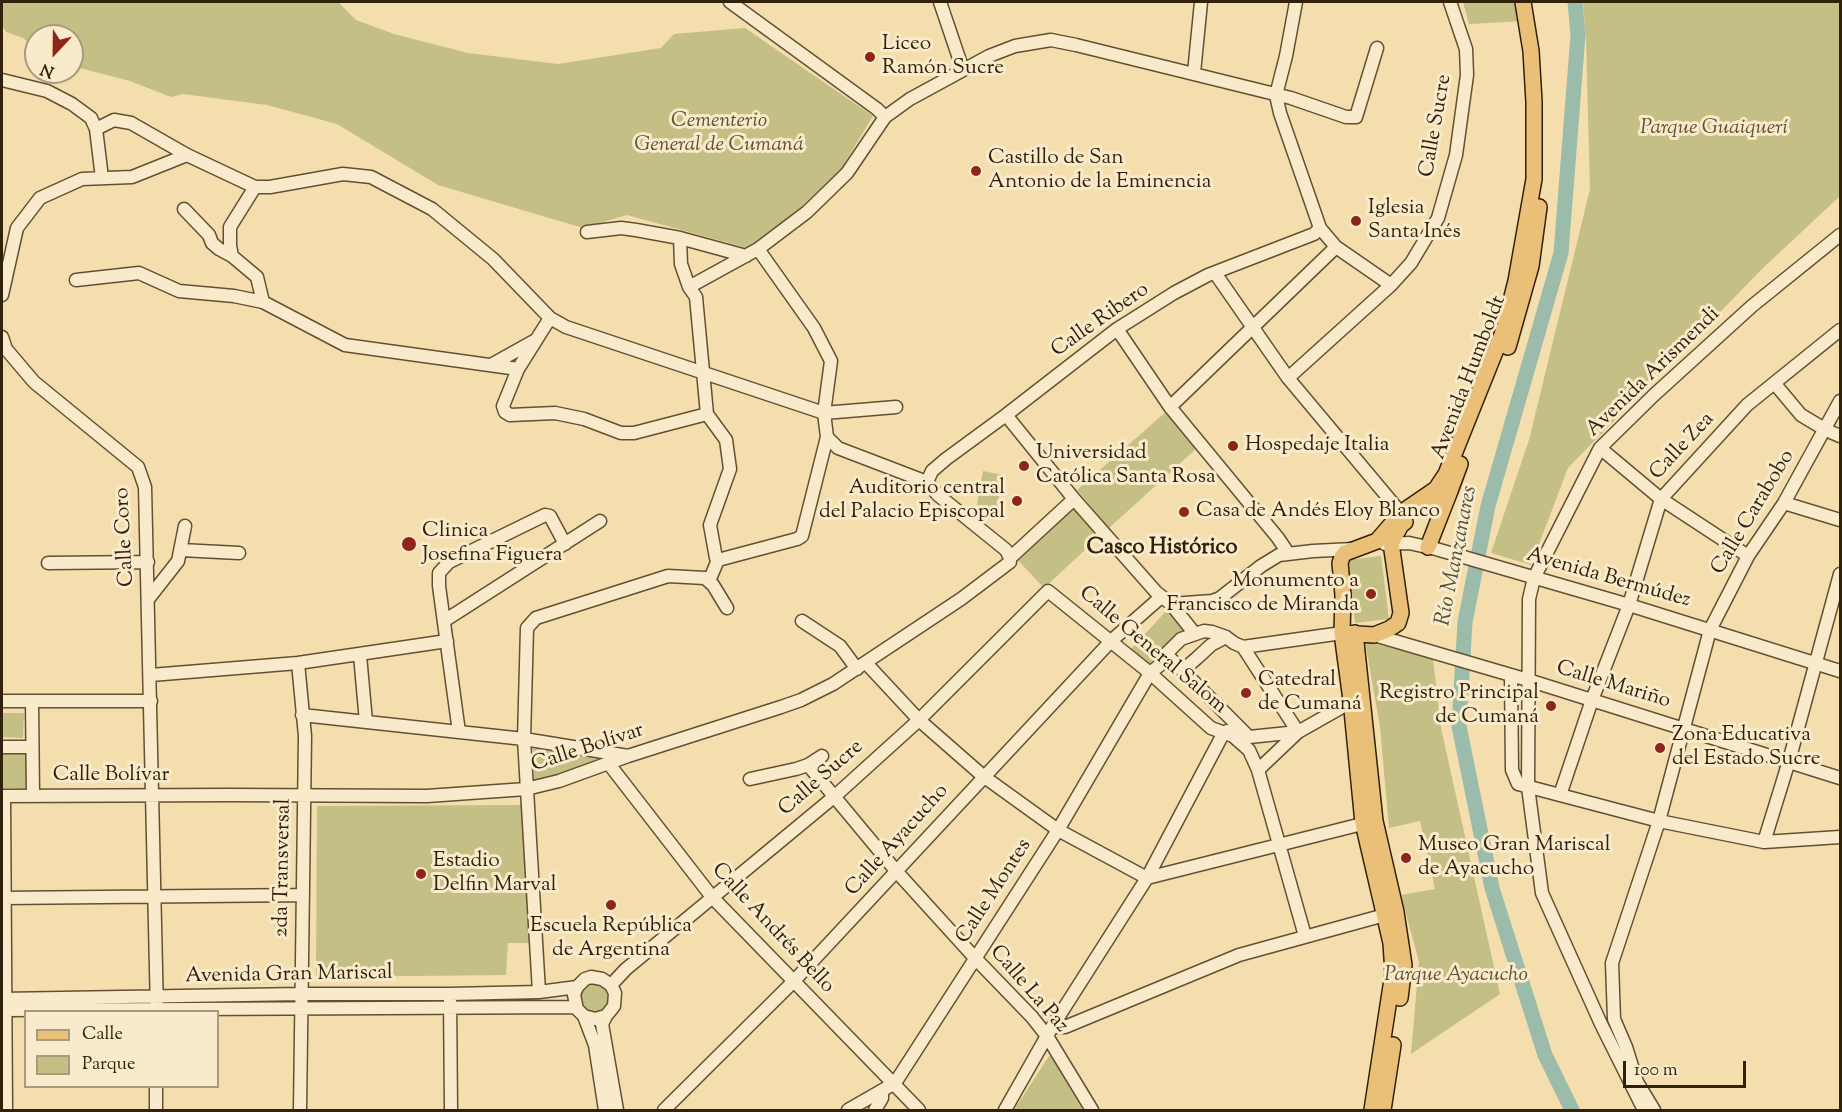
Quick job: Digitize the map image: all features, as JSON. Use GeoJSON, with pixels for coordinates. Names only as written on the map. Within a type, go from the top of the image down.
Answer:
{"type":"FeatureCollection","features":[{"type":"Feature","properties":{"kind":"main road","name":"Avenida Humboldt"},"geometry":{"type":"LineString","coordinates":[[1372,1110],[1404,965],[1369,822],[1342,557],[1345,553],[1361,549],[1377,541],[1401,513],[1436,489],[1446,474],[1503,332],[1516,281],[1534,179],[1531,51],[1523,2]]}},
{"type":"Feature","properties":{"kind":"main road","name":"Avenida Humboldt"},"geometry":{"type":"LineString","coordinates":[[1391,543],[1401,525],[1450,491],[1513,334],[1532,266],[1545,141],[1543,88],[1534,2]]}},
{"type":"Feature","properties":{"kind":"main road"},"geometry":{"type":"LineString","coordinates":[[1432,548],[1450,491]]}},
{"type":"Feature","properties":{"kind":"main road"},"geometry":{"type":"LineString","coordinates":[[1349,633],[1374,635],[1398,623],[1401,613],[1391,543]]}},
{"type":"Feature","properties":{"kind":"main road","name":"Avenida Humboldt"},"geometry":{"type":"LineString","coordinates":[[1383,1110],[1390,1030]]}},
{"type":"Feature","properties":{"kind":"street"},"geometry":{"type":"LineString","coordinates":[[730,2],[885,117]]}},
{"type":"Feature","properties":{"kind":"street"},"geometry":{"type":"LineString","coordinates":[[940,2],[963,70]]}},
{"type":"Feature","properties":{"kind":"street"},"geometry":{"type":"LineString","coordinates":[[1194,73],[1201,2]]}},
{"type":"Feature","properties":{"kind":"street"},"geometry":{"type":"LineString","coordinates":[[1296,2],[1276,95],[1280,113],[1320,228],[1336,247],[1391,285]]}},
{"type":"Feature","properties":{"kind":"street","name":"Calle Sucre"},"geometry":{"type":"LineString","coordinates":[[1288,378],[1391,285],[1411,263],[1438,218],[1456,155],[1467,75],[1466,49],[1449,2]]}},
{"type":"Feature","properties":{"kind":"street"},"geometry":{"type":"LineString","coordinates":[[689,287],[758,249],[807,212],[847,173],[885,117],[910,99],[963,70],[989,56],[1015,46],[1051,40],[1291,98],[1346,117],[1356,117],[1377,48]]}},
{"type":"Feature","properties":{"kind":"street"},"geometry":{"type":"LineString","coordinates":[[2,80],[47,91],[72,104],[91,118],[96,129],[102,178]]}},
{"type":"Feature","properties":{"kind":"street"},"geometry":{"type":"LineString","coordinates":[[96,129],[114,120],[131,123],[187,155],[255,187],[270,187],[343,174],[371,177],[391,185],[432,208],[493,259],[550,318],[566,327],[824,413],[896,407]]}},
{"type":"Feature","properties":{"kind":"street"},"geometry":{"type":"LineString","coordinates":[[2,295],[17,228],[40,198],[82,179],[132,177],[187,155]]}},
{"type":"Feature","properties":{"kind":"street"},"geometry":{"type":"LineString","coordinates":[[209,235],[223,233],[230,227],[255,187]]}},
{"type":"Feature","properties":{"kind":"street"},"geometry":{"type":"LineString","coordinates":[[184,209],[209,235],[212,243],[257,277],[263,303]]}},
{"type":"Feature","properties":{"kind":"street"},"geometry":{"type":"LineString","coordinates":[[230,227],[232,256]]}},
{"type":"Feature","properties":{"kind":"street"},"geometry":{"type":"LineString","coordinates":[[586,232],[621,228],[680,238],[746,256]]}},
{"type":"Feature","properties":{"kind":"street","name":"Calle Ribero"},"geometry":{"type":"LineString","coordinates":[[927,482],[932,471],[946,459],[1117,329],[1173,293],[1215,273],[1314,234],[1320,228]]}},
{"type":"Feature","properties":{"kind":"street","name":"Avenida Arismendi"},"geometry":{"type":"LineString","coordinates":[[1644,1110],[1542,893],[1528,788],[1529,599],[1534,578],[1600,448],[1654,395],[1752,306],[1840,235]]}},
{"type":"Feature","properties":{"kind":"street"},"geometry":{"type":"LineString","coordinates":[[680,238],[681,264],[689,287],[696,297],[707,414],[726,440],[730,469],[710,525],[718,560],[709,580]]}},
{"type":"Feature","properties":{"kind":"street"},"geometry":{"type":"LineString","coordinates":[[1170,407],[1336,247]]}},
{"type":"Feature","properties":{"kind":"street"},"geometry":{"type":"LineString","coordinates":[[718,560],[802,536],[827,437],[824,413],[831,361],[814,328],[758,249]]}},
{"type":"Feature","properties":{"kind":"street"},"geometry":{"type":"LineString","coordinates":[[76,280],[140,273],[179,291],[234,296],[263,303],[345,345],[518,369]]}},
{"type":"Feature","properties":{"kind":"street"},"geometry":{"type":"LineString","coordinates":[[1215,273],[1288,378],[1401,513]]}},
{"type":"Feature","properties":{"kind":"street"},"geometry":{"type":"LineString","coordinates":[[550,318],[518,369],[503,406],[505,412],[510,415],[555,413],[584,419],[621,433],[634,433],[707,414]]}},
{"type":"Feature","properties":{"kind":"street"},"geometry":{"type":"LineString","coordinates":[[1117,329],[1170,407],[1288,553],[1272,558],[1220,598],[1212,601],[1165,601]]}},
{"type":"Feature","properties":{"kind":"street","name":"Calle Coro"},"geometry":{"type":"LineString","coordinates":[[2,337],[6,349],[34,382],[138,467],[145,487],[157,1006]]}},
{"type":"Feature","properties":{"kind":"street","name":"Calle Zea"},"geometry":{"type":"LineString","coordinates":[[1560,795],[1592,700],[1629,605],[1661,500],[1748,405],[1838,338]]}},
{"type":"Feature","properties":{"kind":"street"},"geometry":{"type":"LineString","coordinates":[[491,365],[537,339]]}},
{"type":"Feature","properties":{"kind":"street"},"geometry":{"type":"LineString","coordinates":[[1775,384],[1801,415],[1840,436]]}},
{"type":"Feature","properties":{"kind":"street","name":"Calle Carabobo"},"geometry":{"type":"LineString","coordinates":[[1654,1110],[1637,1082],[1614,1019],[1612,963],[1659,821],[1710,630],[1748,556],[1784,503],[1840,401]]}},
{"type":"Feature","properties":{"kind":"street"},"geometry":{"type":"LineString","coordinates":[[1006,415],[1074,499],[1195,634],[1204,631],[1226,637],[1243,647],[1349,633]]}},
{"type":"Feature","properties":{"kind":"street"},"geometry":{"type":"LineString","coordinates":[[827,437],[838,448],[927,482],[938,495],[1006,550],[1010,558]]}},
{"type":"Feature","properties":{"kind":"street"},"geometry":{"type":"LineString","coordinates":[[1600,448],[1661,500],[1748,556]]}},
{"type":"Feature","properties":{"kind":"street","name":"Calle Bolívar"},"geometry":{"type":"LineString","coordinates":[[3,796],[428,796],[526,789],[559,781],[628,756],[801,700],[833,684],[961,599],[1010,562],[1010,558],[1074,499]]}},
{"type":"Feature","properties":{"kind":"street"},"geometry":{"type":"LineString","coordinates":[[1784,503],[1840,520]]}},
{"type":"Feature","properties":{"kind":"street"},"geometry":{"type":"LineString","coordinates":[[459,732],[439,573],[449,562],[545,515],[550,516],[565,544]]}},
{"type":"Feature","properties":{"kind":"street"},"geometry":{"type":"LineString","coordinates":[[444,621],[600,521]]}},
{"type":"Feature","properties":{"kind":"street"},"geometry":{"type":"LineString","coordinates":[[149,598],[178,561],[185,526]]}},
{"type":"Feature","properties":{"kind":"street","name":"Avenida Bermúdez"},"geometry":{"type":"LineString","coordinates":[[1288,553],[1361,549],[1391,543],[1409,543],[1629,605],[1840,671]]}},
{"type":"Feature","properties":{"kind":"street"},"geometry":{"type":"LineString","coordinates":[[181,550],[239,553]]}},
{"type":"Feature","properties":{"kind":"street"},"geometry":{"type":"LineString","coordinates":[[48,563],[148,562]]}},
{"type":"Feature","properties":{"kind":"street"},"geometry":{"type":"LineString","coordinates":[[1764,842],[1817,663],[1840,574]]}},
{"type":"Feature","properties":{"kind":"street"},"geometry":{"type":"LineString","coordinates":[[539,992],[526,789],[527,628],[536,618],[668,576],[709,580],[727,608]]}},
{"type":"Feature","properties":{"kind":"street","name":"Calle Sucre"},"geometry":{"type":"LineString","coordinates":[[611,986],[626,969],[835,796],[919,720],[1048,591]]}},
{"type":"Feature","properties":{"kind":"street","name":"Calle General Salom"},"geometry":{"type":"LineString","coordinates":[[1048,591],[1150,673],[1210,728],[1233,736],[1249,750],[1258,770],[1305,936]]}},
{"type":"Feature","properties":{"kind":"street","name":"Calle Ayacucho"},"geometry":{"type":"LineString","coordinates":[[664,1110],[793,982],[1111,641],[1165,601]]}},
{"type":"Feature","properties":{"kind":"street"},"geometry":{"type":"LineString","coordinates":[[802,621],[840,646],[983,776],[1058,830],[1147,878],[1369,822]]}},
{"type":"Feature","properties":{"kind":"street","name":"Calle Montes"},"geometry":{"type":"LineString","coordinates":[[848,1110],[895,1083],[1058,830],[1150,673],[1182,639],[1195,634]]}},
{"type":"Feature","properties":{"kind":"street","name":"Calle Mariño"},"geometry":{"type":"LineString","coordinates":[[1374,635],[1527,680],[1840,778]]}},
{"type":"Feature","properties":{"kind":"street"},"geometry":{"type":"LineString","coordinates":[[1185,674],[1190,664],[1211,645],[1226,637]]}},
{"type":"Feature","properties":{"kind":"street"},"geometry":{"type":"LineString","coordinates":[[151,675],[298,663],[447,641]]}},
{"type":"Feature","properties":{"kind":"street"},"geometry":{"type":"LineString","coordinates":[[1243,647],[1298,732]]}},
{"type":"Feature","properties":{"kind":"street"},"geometry":{"type":"LineString","coordinates":[[1166,654],[1249,737]]}},
{"type":"Feature","properties":{"kind":"street"},"geometry":{"type":"LineString","coordinates":[[360,655],[366,722]]}},
{"type":"Feature","properties":{"kind":"street","name":"2da Transversal"},"geometry":{"type":"LineString","coordinates":[[298,663],[305,736],[300,1110]]}},
{"type":"Feature","properties":{"kind":"street"},"geometry":{"type":"LineString","coordinates":[[1511,676],[1512,770],[1518,784],[1659,821],[1764,842],[1840,837]]}},
{"type":"Feature","properties":{"kind":"street"},"geometry":{"type":"LineString","coordinates":[[1258,770],[1298,732],[1357,698]]}},
{"type":"Feature","properties":{"kind":"street"},"geometry":{"type":"LineString","coordinates":[[2,701],[151,700]]}},
{"type":"Feature","properties":{"kind":"street"},"geometry":{"type":"LineString","coordinates":[[32,702],[33,795]]}},
{"type":"Feature","properties":{"kind":"street"},"geometry":{"type":"LineString","coordinates":[[302,715],[525,739],[628,756]]}},
{"type":"Feature","properties":{"kind":"street"},"geometry":{"type":"LineString","coordinates":[[1005,1110],[1049,1031],[1147,878],[1223,734],[1227,731],[1238,731],[1249,737],[1298,732]]}},
{"type":"Feature","properties":{"kind":"street"},"geometry":{"type":"LineString","coordinates":[[2,747],[32,747]]}},
{"type":"Feature","properties":{"kind":"street"},"geometry":{"type":"LineString","coordinates":[[750,779],[808,765],[822,756]]}},
{"type":"Feature","properties":{"kind":"street","name":"Calle Andrés Bello"},"geometry":{"type":"LineString","coordinates":[[609,764],[712,897],[920,1110]]}},
{"type":"Feature","properties":{"kind":"street","name":"Calle La Paz"},"geometry":{"type":"LineString","coordinates":[[808,765],[897,872],[975,958],[1049,1031],[1092,1110]]}},
{"type":"Feature","properties":{"kind":"street"},"geometry":{"type":"LineString","coordinates":[[3,796],[3,1004],[6,1110]]}},
{"type":"Feature","properties":{"kind":"street"},"geometry":{"type":"LineString","coordinates":[[3,898],[303,895]]}},
{"type":"Feature","properties":{"kind":"street"},"geometry":{"type":"LineString","coordinates":[[1049,1031],[1065,1027],[1239,955],[1390,914]]}},
{"type":"Feature","properties":{"kind":"street"},"geometry":{"type":"LineString","coordinates":[[605,1110],[594,1045],[573,999],[577,987],[585,979],[596,977],[611,986],[615,993],[612,1010],[602,1024],[617,1110]]}},
{"type":"Feature","properties":{"kind":"street","name":"Avenida Gran Mariscal"},"geometry":{"type":"LineString","coordinates":[[3,1004],[301,1008],[450,1000],[559,991],[577,987]]}},
{"type":"Feature","properties":{"kind":"street","name":"Avenida Gran Mariscal"},"geometry":{"type":"LineString","coordinates":[[157,1006],[302,994],[450,1000],[580,1011]]}},
{"type":"Feature","properties":{"kind":"street"},"geometry":{"type":"LineString","coordinates":[[450,1000],[451,1110]]}},
{"type":"Feature","properties":{"kind":"street"},"geometry":{"type":"LineString","coordinates":[[580,1011],[595,1019],[606,1016]]}},
{"type":"Feature","properties":{"kind":"street"},"geometry":{"type":"LineString","coordinates":[[156,1088],[156,1110]]}},
{"type":"Feature","properties":{"kind":"street"},"geometry":{"type":"LineString","coordinates":[[876,1110],[882,1098],[882,1091]]}},
{"type":"Feature","properties":{"kind":"green space","name":"Cementerio General de Cumaná"},"geometry":{"type":"Polygon","coordinates":[[[2,2],[338,2],[356,20],[394,34],[468,53],[558,64],[661,48],[674,34],[745,28],[873,116],[841,169],[798,210],[747,248],[627,215],[583,228],[438,185],[337,124],[267,105],[183,94],[171,97],[130,81],[84,69],[84,24],[24,24],[24,39],[6,32],[2,25],[2,2]]]}},
{"type":"Feature","properties":{"kind":"green space"},"geometry":{"type":"Polygon","coordinates":[[[1463,2],[1521,2],[1523,21],[1469,24],[1463,2]]]}},
{"type":"Feature","properties":{"kind":"green space","name":"Parque Guaiquerí"},"geometry":{"type":"Polygon","coordinates":[[[1583,2],[1840,2],[1840,196],[1763,268],[1568,468],[1531,565],[1491,553],[1529,440],[1590,189],[1583,2]]]}},
{"type":"Feature","properties":{"kind":"green space"},"geometry":{"type":"Polygon","coordinates":[[[1168,410],[1197,448],[1109,528],[1077,490],[1168,410]]]}},
{"type":"Feature","properties":{"kind":"green space"},"geometry":{"type":"Polygon","coordinates":[[[983,471],[1003,475],[997,508],[977,505],[983,471]]]}},
{"type":"Feature","properties":{"kind":"green space"},"geometry":{"type":"Polygon","coordinates":[[[1073,504],[1101,535],[1044,588],[1014,556],[1073,504]]]}},
{"type":"Feature","properties":{"kind":"green space"},"geometry":{"type":"Polygon","coordinates":[[[1381,556],[1389,619],[1355,623],[1347,560],[1381,556]]]}},
{"type":"Feature","properties":{"kind":"green space"},"geometry":{"type":"Polygon","coordinates":[[[1168,609],[1190,634],[1153,672],[1131,649],[1168,609]]]}},
{"type":"Feature","properties":{"kind":"green space","name":"Parque Ayacucho"},"geometry":{"type":"Polygon","coordinates":[[[1365,641],[1433,659],[1441,728],[1500,994],[1411,1054],[1419,962],[1401,895],[1435,889],[1420,821],[1389,828],[1380,727],[1365,641]]]}},
{"type":"Feature","properties":{"kind":"green space"},"geometry":{"type":"Polygon","coordinates":[[[2,713],[24,713],[23,738],[2,737],[2,713]]]}},
{"type":"Feature","properties":{"kind":"green space"},"geometry":{"type":"Polygon","coordinates":[[[533,749],[602,753],[603,757],[587,766],[534,782],[533,749]]]}},
{"type":"Feature","properties":{"kind":"green space"},"geometry":{"type":"Polygon","coordinates":[[[2,752],[28,753],[27,789],[2,788],[2,752]]]}},
{"type":"Feature","properties":{"kind":"green space","name":"Estadio Delfin Marval"},"geometry":{"type":"Polygon","coordinates":[[[521,805],[531,943],[508,943],[506,975],[316,977],[317,806],[521,805]]]}},
{"type":"Feature","properties":{"kind":"green space"},"geometry":{"type":"Polygon","coordinates":[[[595,983],[606,987],[610,998],[606,1009],[595,1013],[584,1009],[580,998],[584,987],[595,983]]]}},
{"type":"Feature","properties":{"kind":"green space"},"geometry":{"type":"Polygon","coordinates":[[[1049,1056],[1054,1056],[1084,1106],[1081,1109],[1070,1110],[1014,1110],[1049,1056]]]}},
{"type":"Feature","properties":{"kind":"waterway","name":"Río Manzanares"},"geometry":{"type":"LineString","coordinates":[[1572,1110],[1545,1055],[1492,888],[1459,726],[1465,622],[1488,506],[1561,253],[1578,35],[1575,2]]}},
{"type":"Feature","properties":{"kind":"place","name":"Liceo Ramón Sucre"},"geometry":{"type":"Point","coordinates":[870,57]}},
{"type":"Feature","properties":{"kind":"place","name":"Castillo de San Antonio de la Eminencia"},"geometry":{"type":"Point","coordinates":[976,171]}},
{"type":"Feature","properties":{"kind":"place","name":"Iglesia Santa Inés"},"geometry":{"type":"Point","coordinates":[1356,221]}},
{"type":"Feature","properties":{"kind":"place","name":"Hospedaje Italia"},"geometry":{"type":"Point","coordinates":[1233,446]}},
{"type":"Feature","properties":{"kind":"place","name":"Universidad Católica Santa Rosa"},"geometry":{"type":"Point","coordinates":[1024,466]}},
{"type":"Feature","properties":{"kind":"place","name":"Auditorio central del Palacio Episcopal"},"geometry":{"type":"Point","coordinates":[1017,501]}},
{"type":"Feature","properties":{"kind":"place","name":"Casa de Andés Eloy Blanco"},"geometry":{"type":"Point","coordinates":[1184,512]}},
{"type":"Feature","properties":{"kind":"place","name":"Clinica Josefina Figuera"},"geometry":{"type":"Point","coordinates":[409,544]}},
{"type":"Feature","properties":{"kind":"place","name":"Monumento a Francisco de Miranda"},"geometry":{"type":"Point","coordinates":[1371,594]}},
{"type":"Feature","properties":{"kind":"place","name":"Catedral de Cumaná"},"geometry":{"type":"Point","coordinates":[1246,693]}},
{"type":"Feature","properties":{"kind":"place","name":"Registro Principal de Cumaná"},"geometry":{"type":"Point","coordinates":[1551,706]}},
{"type":"Feature","properties":{"kind":"place","name":"Zona Educativa del Estado Sucre"},"geometry":{"type":"Point","coordinates":[1660,748]}},
{"type":"Feature","properties":{"kind":"place","name":"Museo Gran Mariscal de Ayacucho"},"geometry":{"type":"Point","coordinates":[1406,858]}},
{"type":"Feature","properties":{"kind":"place","name":"Estadio Delfin Marval"},"geometry":{"type":"Point","coordinates":[421,874]}},
{"type":"Feature","properties":{"kind":"place","name":"Escuela República de Argentina"},"geometry":{"type":"Point","coordinates":[611,905]}},
{"type":"Feature","properties":{"kind":"district","name":"Casco Histórico"},"geometry":{"type":"Point","coordinates":[1162,549]}}]}
